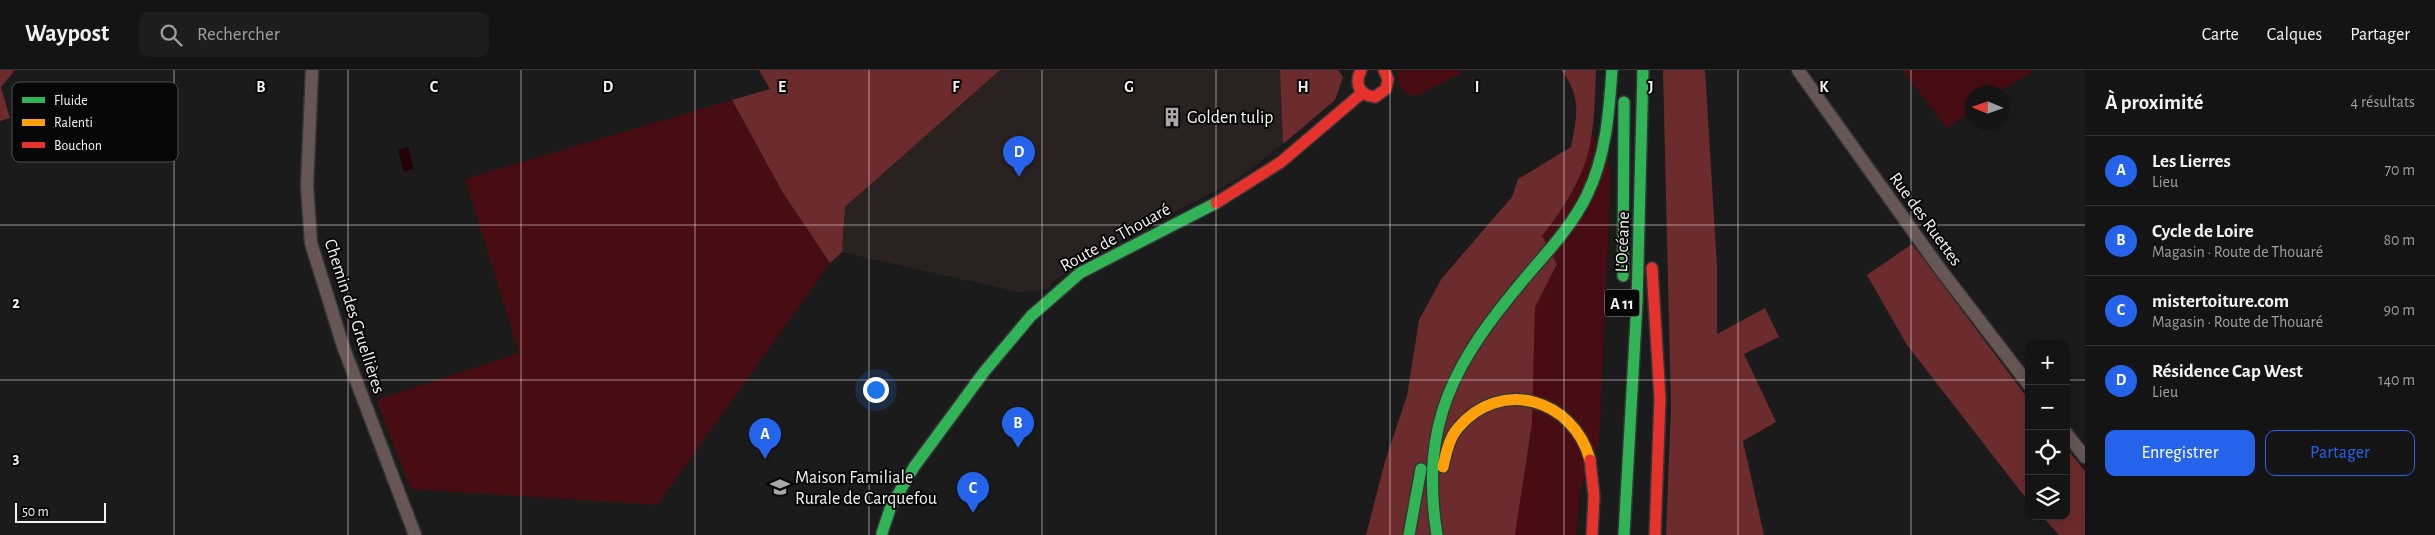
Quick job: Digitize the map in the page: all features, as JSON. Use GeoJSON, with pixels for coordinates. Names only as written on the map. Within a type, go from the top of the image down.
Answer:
{"type":"FeatureCollection","features":[{"type":"Feature","properties":{"kind":"main road"},"geometry":{"type":"LineString","coordinates":[[1360,70],[1356,80],[1362,93],[1375,97],[1383,93],[1388,79],[1384,70]]}},
{"type":"Feature","properties":{"kind":"main road"},"geometry":{"type":"LineString","coordinates":[[1437,535],[1432,507],[1433,456],[1438,425],[1448,394],[1470,350],[1570,224],[1587,195],[1604,150],[1610,110],[1612,70]]}},
{"type":"Feature","properties":{"kind":"main road","name":"L’Océane"},"geometry":{"type":"LineString","coordinates":[[1624,535],[1634,386],[1642,198],[1643,70]]}},
{"type":"Feature","properties":{"kind":"main road","name":"L’Océane"},"geometry":{"type":"LineString","coordinates":[[1622,290],[1624,92]]}},
{"type":"Feature","properties":{"kind":"main road","name":"Route de Thouaré"},"geometry":{"type":"LineString","coordinates":[[879,533],[888,512],[919,461],[995,356],[1037,307],[1069,281],[1094,266],[1229,197],[1256,180],[1335,118],[1362,93]]}},
{"type":"Feature","properties":{"kind":"main road"},"geometry":{"type":"LineString","coordinates":[[1642,198],[1651,223],[1651,232]]}},
{"type":"Feature","properties":{"kind":"main road"},"geometry":{"type":"LineString","coordinates":[[1651,258],[1660,399],[1655,535]]}},
{"type":"Feature","properties":{"kind":"main road"},"geometry":{"type":"LineString","coordinates":[[1409,535],[1424,450],[1434,413],[1459,357],[1470,350]]}},
{"type":"Feature","properties":{"kind":"main road"},"geometry":{"type":"LineString","coordinates":[[1448,535],[1443,483],[1446,453],[1454,436],[1459,427],[1473,414],[1492,404],[1516,399],[1540,403],[1558,411],[1573,425],[1580,435],[1592,470],[1594,489],[1592,535]]}},
{"type":"Feature","properties":{"kind":"street","name":"Chemin des Gruellières"},"geometry":{"type":"LineString","coordinates":[[312,70],[307,186],[311,243],[343,346],[415,535]]}},
{"type":"Feature","properties":{"kind":"street","name":"Rue des Ruettes"},"geometry":{"type":"LineString","coordinates":[[1798,70],[1940,269],[2025,379]]}},
{"type":"Feature","properties":{"kind":"street"},"geometry":{"type":"LineString","coordinates":[[2070,438],[2085,457]]}},
{"type":"Feature","properties":{"kind":"shaded area"},"geometry":{"type":"Polygon","coordinates":[[[0,70],[15,70],[1,87],[10,118],[0,121],[0,70]]]}},
{"type":"Feature","properties":{"kind":"shaded area"},"geometry":{"type":"Polygon","coordinates":[[[759,70],[1000,70],[845,207],[842,252],[830,263],[783,193],[732,100],[770,89],[759,70]]]}},
{"type":"Feature","properties":{"kind":"shaded area"},"geometry":{"type":"Polygon","coordinates":[[[1000,70],[1280,70],[1283,144],[1234,181],[1101,251],[1055,280],[1047,289],[1018,292],[842,252],[845,207],[1000,70]]]}},
{"type":"Feature","properties":{"kind":"shaded area"},"geometry":{"type":"Polygon","coordinates":[[[1280,70],[1338,70],[1343,77],[1335,100],[1283,144],[1280,70]]]}},
{"type":"Feature","properties":{"kind":"shaded area"},"geometry":{"type":"Polygon","coordinates":[[[1400,70],[1460,70],[1462,73],[1418,95],[1412,95],[1404,92],[1399,85],[1398,75],[1400,70]]]}},
{"type":"Feature","properties":{"kind":"shaded area"},"geometry":{"type":"Polygon","coordinates":[[[1561,70],[1596,70],[1594,117],[1586,161],[1567,201],[1542,236],[1557,264],[1535,307],[1532,423],[1515,535],[1366,535],[1385,461],[1407,396],[1419,320],[1442,278],[1512,197],[1518,179],[1571,147],[1576,116],[1575,98],[1568,80],[1561,70]]]}},
{"type":"Feature","properties":{"kind":"shaded area"},"geometry":{"type":"Polygon","coordinates":[[[1663,70],[1705,70],[1717,266],[1717,334],[1765,308],[1779,337],[1744,354],[1776,422],[1743,441],[1764,535],[1666,535],[1671,407],[1663,70]]]}},
{"type":"Feature","properties":{"kind":"shaded area"},"geometry":{"type":"Polygon","coordinates":[[[1902,70],[2034,70],[2010,86],[1965,85],[1965,116],[1947,128],[1902,70]]]}},
{"type":"Feature","properties":{"kind":"shaded area"},"geometry":{"type":"Polygon","coordinates":[[[732,100],[783,193],[830,263],[657,505],[411,489],[376,400],[519,353],[465,179],[732,100]]]}},
{"type":"Feature","properties":{"kind":"shaded area"},"geometry":{"type":"Polygon","coordinates":[[[1592,134],[1611,168],[1599,444],[1580,490],[1576,535],[1515,535],[1532,423],[1535,307],[1557,264],[1542,236],[1560,211],[1573,188],[1592,134]]]}},
{"type":"Feature","properties":{"kind":"shaded area"},"geometry":{"type":"Polygon","coordinates":[[[408,147],[414,169],[404,172],[398,150],[408,147]]]}},
{"type":"Feature","properties":{"kind":"shaded area"},"geometry":{"type":"Polygon","coordinates":[[[1912,244],[2025,395],[2025,497],[1907,345],[1867,275],[1912,244]]]}},
{"type":"Feature","properties":{"kind":"shaded area"},"geometry":{"type":"Polygon","coordinates":[[[2070,453],[2085,471],[2085,535],[2059,535],[2046,520],[2070,520],[2070,453]]]}},
{"type":"Feature","properties":{"kind":"traffic: fast"},"geometry":{"type":"LineString","coordinates":[[1437,535],[1433,495],[1433,459],[1439,426],[1448,395],[1462,366],[1480,337],[1501,308],[1567,228],[1587,195],[1598,165],[1606,134],[1612,70]]}},
{"type":"Feature","properties":{"kind":"traffic: fast"},"geometry":{"type":"LineString","coordinates":[[1624,535],[1637,302],[1643,70]]}},
{"type":"Feature","properties":{"kind":"traffic: fast"},"geometry":{"type":"LineString","coordinates":[[1623,276],[1624,102]]}},
{"type":"Feature","properties":{"kind":"traffic: fast"},"geometry":{"type":"LineString","coordinates":[[882,533],[891,506],[914,467],[984,372],[1031,316],[1080,273],[1216,203]]}},
{"type":"Feature","properties":{"kind":"traffic: fast"},"geometry":{"type":"LineString","coordinates":[[1409,535],[1421,469]]}},
{"type":"Feature","properties":{"kind":"traffic: slow"},"geometry":{"type":"LineString","coordinates":[[1443,467],[1450,441],[1458,428],[1475,412],[1494,403],[1514,400],[1534,402],[1552,410],[1569,422],[1581,439],[1590,460]]}},
{"type":"Feature","properties":{"kind":"traffic: jam"},"geometry":{"type":"LineString","coordinates":[[1361,70],[1358,80],[1359,88],[1365,94],[1375,97],[1386,89],[1388,79],[1384,70]]}},
{"type":"Feature","properties":{"kind":"traffic: jam"},"geometry":{"type":"LineString","coordinates":[[1216,203],[1281,162],[1362,93]]}},
{"type":"Feature","properties":{"kind":"traffic: jam"},"geometry":{"type":"LineString","coordinates":[[1652,268],[1660,399],[1655,535]]}},
{"type":"Feature","properties":{"kind":"traffic: jam"},"geometry":{"type":"LineString","coordinates":[[1590,460],[1594,496],[1592,535]]}},
{"type":"Feature","properties":{"kind":"place","name":"Golden tulip"},"geometry":{"type":"Point","coordinates":[1172,117]}},
{"type":"Feature","properties":{"kind":"place","name":"Résidence Cap West"},"geometry":{"type":"Point","coordinates":[1019,177]}},
{"type":"Feature","properties":{"kind":"place","name":"Cycle de Loire"},"geometry":{"type":"Point","coordinates":[1018,448]}},
{"type":"Feature","properties":{"kind":"place","name":"Les Lierres"},"geometry":{"type":"Point","coordinates":[765,459]}},
{"type":"Feature","properties":{"kind":"place","name":"Maison Familiale Rurale de Carquefou"},"geometry":{"type":"Point","coordinates":[780,487]}},
{"type":"Feature","properties":{"kind":"place","name":"mistertoiture.com"},"geometry":{"type":"Point","coordinates":[973,513]}}]}
